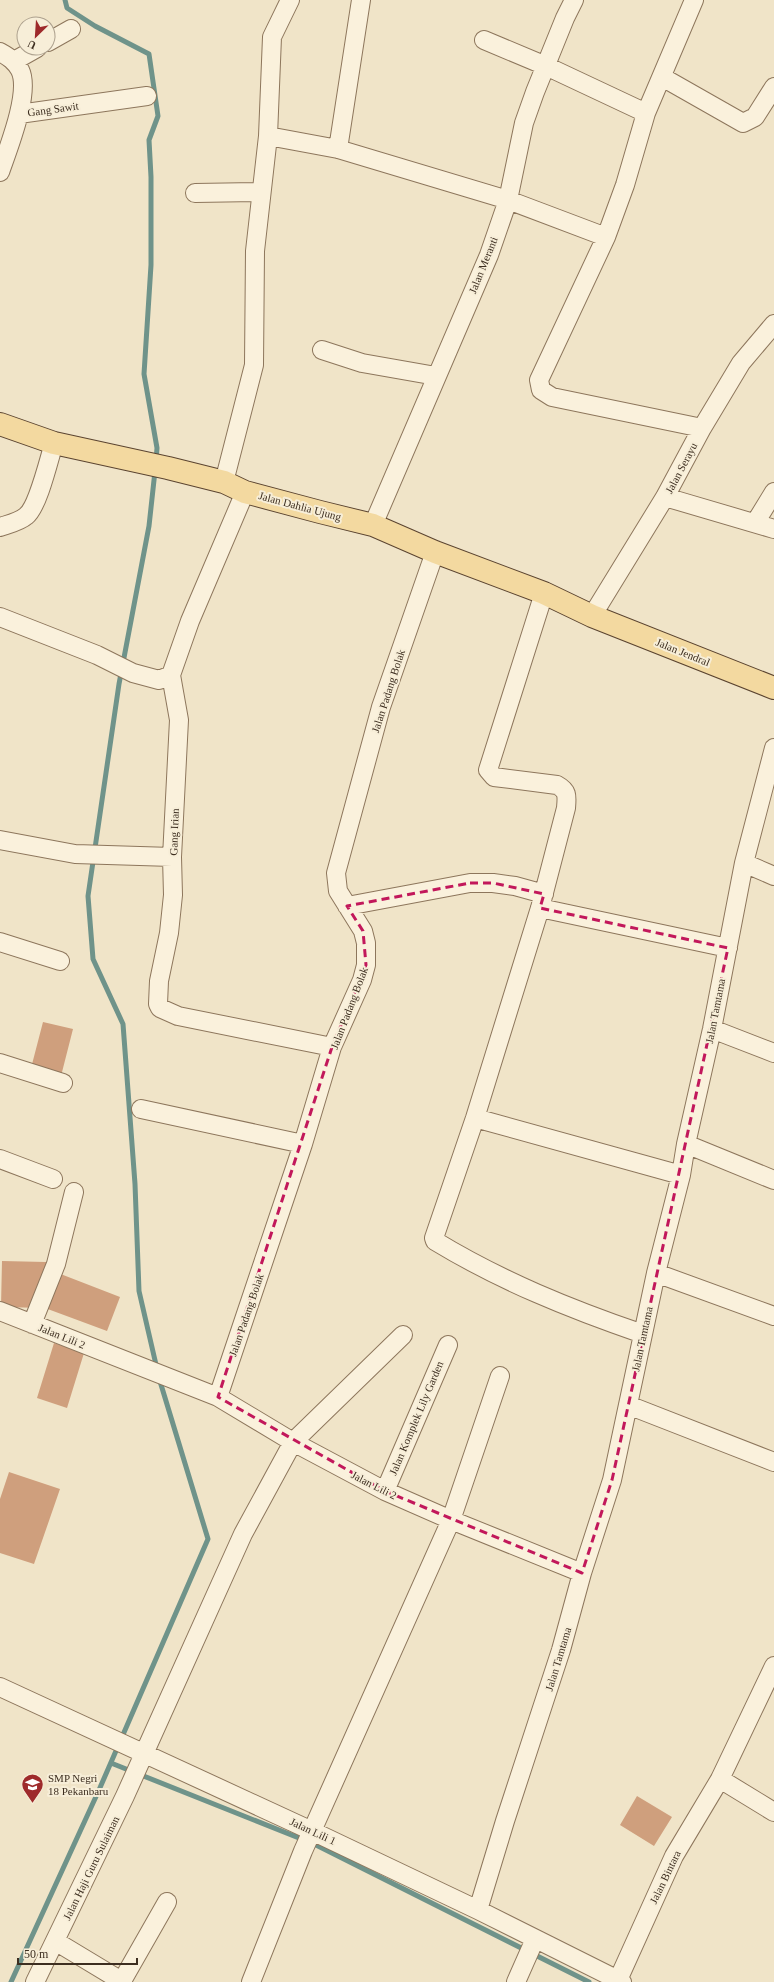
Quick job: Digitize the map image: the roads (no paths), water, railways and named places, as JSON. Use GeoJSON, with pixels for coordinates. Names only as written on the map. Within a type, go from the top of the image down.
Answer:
{"type":"FeatureCollection","features":[{"type":"Feature","properties":{"kind":"main road","name":"Jalan Dahlia Ujung"},"geometry":{"type":"LineString","coordinates":[[0,424],[54,444],[168,468],[224,482],[245,492],[373,525],[435,552],[544,594],[592,616]]}},
{"type":"Feature","properties":{"kind":"main road","name":"Jalan Jendral"},"geometry":{"type":"LineString","coordinates":[[592,616],[774,688]]}},
{"type":"Feature","properties":{"kind":"street"},"geometry":{"type":"LineString","coordinates":[[224,482],[254,365],[255,251],[268,136],[272,37],[290,0]]}},
{"type":"Feature","properties":{"kind":"street"},"geometry":{"type":"LineString","coordinates":[[338,149],[360,0]]}},
{"type":"Feature","properties":{"kind":"street","name":"Jalan Meranti"},"geometry":{"type":"LineString","coordinates":[[373,525],[489,254],[508,200],[524,123],[564,18],[574,0]]}},
{"type":"Feature","properties":{"kind":"street"},"geometry":{"type":"LineString","coordinates":[[694,0],[646,113],[625,185],[606,237],[539,380],[542,390],[552,397],[702,428]]}},
{"type":"Feature","properties":{"kind":"street"},"geometry":{"type":"LineString","coordinates":[[56,37],[71,29]]}},
{"type":"Feature","properties":{"kind":"street"},"geometry":{"type":"LineString","coordinates":[[484,40],[546,66],[646,113]]}},
{"type":"Feature","properties":{"kind":"street"},"geometry":{"type":"LineString","coordinates":[[7,56],[21,72],[22,85],[19,114]]}},
{"type":"Feature","properties":{"kind":"street"},"geometry":{"type":"LineString","coordinates":[[662,77],[743,123],[755,117],[774,88]]}},
{"type":"Feature","properties":{"kind":"street","name":"Gang Sawit"},"geometry":{"type":"LineString","coordinates":[[0,172],[19,114],[147,96]]}},
{"type":"Feature","properties":{"kind":"street"},"geometry":{"type":"LineString","coordinates":[[268,136],[338,149],[508,200],[606,237]]}},
{"type":"Feature","properties":{"kind":"street"},"geometry":{"type":"LineString","coordinates":[[195,192],[261,192]]}},
{"type":"Feature","properties":{"kind":"street","name":"Jalan Serayu"},"geometry":{"type":"LineString","coordinates":[[592,616],[665,497],[702,428],[741,363],[774,324]]}},
{"type":"Feature","properties":{"kind":"street"},"geometry":{"type":"LineString","coordinates":[[322,350],[362,363],[436,376]]}},
{"type":"Feature","properties":{"kind":"street"},"geometry":{"type":"LineString","coordinates":[[0,527],[27,516],[34,506],[54,444]]}},
{"type":"Feature","properties":{"kind":"street","name":"Gang Irian"},"geometry":{"type":"LineString","coordinates":[[245,492],[190,621],[171,675],[179,720],[172,857],[173,895],[169,933],[159,981],[158,1006],[178,1016],[332,1047]]}},
{"type":"Feature","properties":{"kind":"street"},"geometry":{"type":"LineString","coordinates":[[755,523],[774,492]]}},
{"type":"Feature","properties":{"kind":"street"},"geometry":{"type":"LineString","coordinates":[[665,497],[774,529]]}},
{"type":"Feature","properties":{"kind":"street","name":"Jalan Padang Bolak"},"geometry":{"type":"LineString","coordinates":[[218,1397],[303,1144],[332,1047],[362,980],[366,965],[366,943],[363,931],[338,891],[336,873],[381,707],[435,552]]}},
{"type":"Feature","properties":{"kind":"street"},"geometry":{"type":"LineString","coordinates":[[544,594],[488,770],[494,777],[557,785],[564,789],[567,794],[566,808],[542,901],[475,1118],[434,1235],[435,1240],[471,1262],[508,1281],[576,1311],[642,1334]]}},
{"type":"Feature","properties":{"kind":"street"},"geometry":{"type":"LineString","coordinates":[[0,617],[97,655],[133,673],[159,680],[171,675]]}},
{"type":"Feature","properties":{"kind":"street","name":"Jalan Tamtama"},"geometry":{"type":"LineString","coordinates":[[478,1910],[505,1821],[561,1650],[582,1573],[612,1480],[642,1334],[681,1175],[686,1144],[712,1029],[744,863],[774,748]]}},
{"type":"Feature","properties":{"kind":"street"},"geometry":{"type":"LineString","coordinates":[[0,840],[75,854],[172,857]]}},
{"type":"Feature","properties":{"kind":"street"},"geometry":{"type":"LineString","coordinates":[[744,863],[774,876]]}},
{"type":"Feature","properties":{"kind":"street"},"geometry":{"type":"LineString","coordinates":[[347,906],[470,883],[493,883],[515,886],[542,901],[728,948]]}},
{"type":"Feature","properties":{"kind":"street"},"geometry":{"type":"LineString","coordinates":[[0,942],[60,961]]}},
{"type":"Feature","properties":{"kind":"street"},"geometry":{"type":"LineString","coordinates":[[712,1029],[774,1053]]}},
{"type":"Feature","properties":{"kind":"street"},"geometry":{"type":"LineString","coordinates":[[0,1063],[63,1083]]}},
{"type":"Feature","properties":{"kind":"street"},"geometry":{"type":"LineString","coordinates":[[141,1109],[303,1144]]}},
{"type":"Feature","properties":{"kind":"street"},"geometry":{"type":"LineString","coordinates":[[475,1118],[681,1175]]}},
{"type":"Feature","properties":{"kind":"street"},"geometry":{"type":"LineString","coordinates":[[686,1144],[774,1180]]}},
{"type":"Feature","properties":{"kind":"street"},"geometry":{"type":"LineString","coordinates":[[0,1159],[52,1179]]}},
{"type":"Feature","properties":{"kind":"street"},"geometry":{"type":"LineString","coordinates":[[32,1324],[56,1264],[74,1192]]}},
{"type":"Feature","properties":{"kind":"street"},"geometry":{"type":"LineString","coordinates":[[656,1273],[774,1316]]}},
{"type":"Feature","properties":{"kind":"street","name":"Jalan Lili 2"},"geometry":{"type":"LineString","coordinates":[[0,1311],[124,1362],[175,1379],[218,1397],[293,1442],[385,1491],[451,1520],[582,1573]]}},
{"type":"Feature","properties":{"kind":"street","name":"Jalan Haji Guru Sulaiman"},"geometry":{"type":"LineString","coordinates":[[35,1982],[125,1796],[140,1756],[243,1534],[293,1442],[403,1334]]}},
{"type":"Feature","properties":{"kind":"street","name":"Jalan Komplek Lily Garden"},"geometry":{"type":"LineString","coordinates":[[385,1491],[448,1345]]}},
{"type":"Feature","properties":{"kind":"street"},"geometry":{"type":"LineString","coordinates":[[251,1982],[303,1851],[451,1520],[500,1376]]}},
{"type":"Feature","properties":{"kind":"street"},"geometry":{"type":"LineString","coordinates":[[628,1405],[774,1462]]}},
{"type":"Feature","properties":{"kind":"street","name":"Jalan Bintara"},"geometry":{"type":"LineString","coordinates":[[620,1981],[674,1856],[720,1779],[774,1666]]}},
{"type":"Feature","properties":{"kind":"street","name":"Jalan Lili 1"},"geometry":{"type":"LineString","coordinates":[[0,1687],[102,1733],[140,1756],[312,1831],[478,1910],[620,1981]]}},
{"type":"Feature","properties":{"kind":"street"},"geometry":{"type":"LineString","coordinates":[[720,1779],[774,1812]]}},
{"type":"Feature","properties":{"kind":"street"},"geometry":{"type":"LineString","coordinates":[[55,1941],[123,1982],[166,1902]]}},
{"type":"Feature","properties":{"kind":"street"},"geometry":{"type":"LineString","coordinates":[[516,1982],[535,1939]]}},
{"type":"Feature","properties":{"kind":"waterway"},"geometry":{"type":"LineString","coordinates":[[65,0],[67,8],[95,26],[149,54],[158,116],[149,140],[151,177],[151,265],[144,374],[157,448],[156,461]]}},
{"type":"Feature","properties":{"kind":"waterway"},"geometry":{"type":"LineString","coordinates":[[155,471],[149,526],[119,684],[88,896],[93,959],[123,1024],[135,1184],[139,1291],[157,1369]]}},
{"type":"Feature","properties":{"kind":"waterway"},"geometry":{"type":"LineString","coordinates":[[11,1982],[99,1790],[208,1539],[159,1378]]}},
{"type":"Feature","properties":{"kind":"waterway"},"geometry":{"type":"LineString","coordinates":[[111,1763],[314,1844],[589,1982]]}},
{"type":"Feature","properties":{"kind":"place","name":"SMP Negri 18 Pekanbaru"},"geometry":{"type":"Point","coordinates":[32,1804]}}]}
